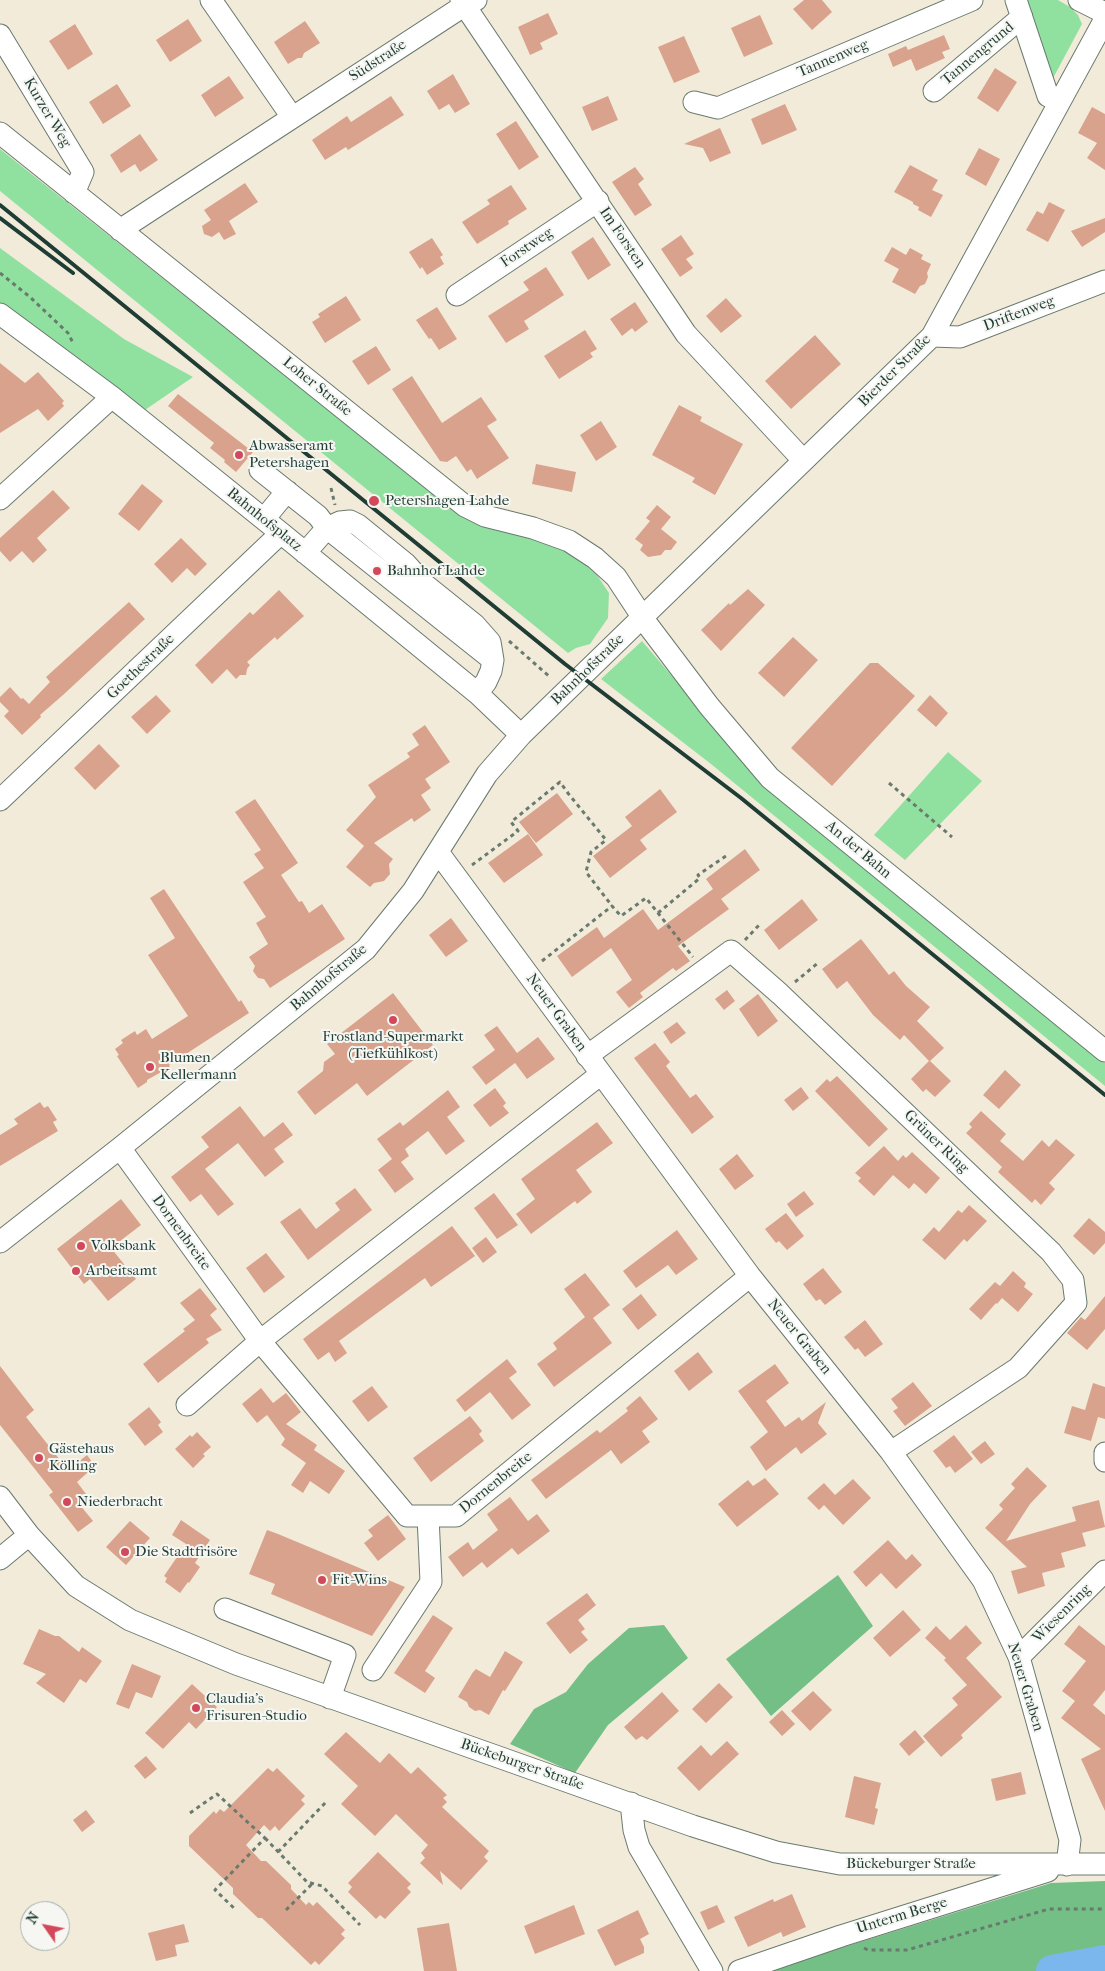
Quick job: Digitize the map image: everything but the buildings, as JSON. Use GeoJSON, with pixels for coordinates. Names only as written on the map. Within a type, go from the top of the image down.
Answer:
{"type":"FeatureCollection","features":[{"type":"Feature","properties":{"kind":"street"},"geometry":{"type":"LineString","coordinates":[[211,0],[292,117]]}},
{"type":"Feature","properties":{"kind":"street","name":"Tannenweg"},"geometry":{"type":"LineString","coordinates":[[694,102],[718,108],[972,0]]}},
{"type":"Feature","properties":{"kind":"street"},"geometry":{"type":"LineString","coordinates":[[1079,0],[1105,14]]}},
{"type":"Feature","properties":{"kind":"street","name":"Südstraße"},"geometry":{"type":"LineString","coordinates":[[120,230],[467,2]]}},
{"type":"Feature","properties":{"kind":"street","name":"Im Forsten"},"geometry":{"type":"LineString","coordinates":[[467,2],[686,334],[803,460]]}},
{"type":"Feature","properties":{"kind":"street","name":"Tannengrund"},"geometry":{"type":"LineString","coordinates":[[934,92],[1019,9],[1048,96],[1060,101]]}},
{"type":"Feature","properties":{"kind":"street","name":"Bierder Straße"},"geometry":{"type":"LineString","coordinates":[[643,617],[932,336],[1105,18]]}},
{"type":"Feature","properties":{"kind":"street","name":"Kurzer Weg"},"geometry":{"type":"LineString","coordinates":[[0,35],[83,172],[74,193]]}},
{"type":"Feature","properties":{"kind":"street","name":"Loher Straße"},"geometry":{"type":"LineString","coordinates":[[0,133],[465,506],[485,516],[533,528],[569,541],[595,558],[616,577],[643,617]]}},
{"type":"Feature","properties":{"kind":"street","name":"Forstweg"},"geometry":{"type":"LineString","coordinates":[[457,295],[598,201]]}},
{"type":"Feature","properties":{"kind":"street","name":"Driftenweg"},"geometry":{"type":"LineString","coordinates":[[932,336],[960,337],[1105,281]]}},
{"type":"Feature","properties":{"kind":"street","name":"Bahnhofsplatz"},"geometry":{"type":"LineString","coordinates":[[0,314],[112,398],[282,533],[478,693],[521,735]]}},
{"type":"Feature","properties":{"kind":"street"},"geometry":{"type":"LineString","coordinates":[[0,499],[112,398]]}},
{"type":"Feature","properties":{"kind":"street"},"geometry":{"type":"LineString","coordinates":[[260,470],[318,516],[327,528],[493,660],[491,671],[478,693]]}},
{"type":"Feature","properties":{"kind":"street"},"geometry":{"type":"LineString","coordinates":[[264,519],[287,491]]}},
{"type":"Feature","properties":{"kind":"street"},"geometry":{"type":"LineString","coordinates":[[305,553],[327,528]]}},
{"type":"Feature","properties":{"kind":"street","name":"Goethestraße"},"geometry":{"type":"LineString","coordinates":[[0,800],[282,533]]}},
{"type":"Feature","properties":{"kind":"street","name":"Bahnhofstraße"},"geometry":{"type":"LineString","coordinates":[[0,1242],[120,1148],[366,949],[413,891],[488,774],[521,735],[643,617]]}},
{"type":"Feature","properties":{"kind":"street","name":"An der Bahn"},"geometry":{"type":"LineString","coordinates":[[643,617],[709,706],[770,778],[1105,1052]]}},
{"type":"Feature","properties":{"kind":"street","name":"Neuer Graben"},"geometry":{"type":"LineString","coordinates":[[438,852],[750,1276],[891,1452],[983,1580],[1020,1657],[1070,1840],[1067,1865]]}},
{"type":"Feature","properties":{"kind":"street","name":"Grüner Ring"},"geometry":{"type":"LineString","coordinates":[[587,1056],[731,951],[780,994],[1051,1252],[1073,1280],[1076,1303],[1018,1368],[891,1452]]}},
{"type":"Feature","properties":{"kind":"street"},"geometry":{"type":"LineString","coordinates":[[187,1405],[260,1341],[601,1074]]}},
{"type":"Feature","properties":{"kind":"street","name":"Dornenbreite"},"geometry":{"type":"LineString","coordinates":[[120,1148],[260,1341],[407,1516],[456,1516],[750,1276]]}},
{"type":"Feature","properties":{"kind":"street"},"geometry":{"type":"LineString","coordinates":[[1105,1453],[1105,1461]]}},
{"type":"Feature","properties":{"kind":"street","name":"Bückeburger Straße"},"geometry":{"type":"LineString","coordinates":[[0,1497],[29,1535],[76,1586],[130,1620],[236,1664],[693,1826],[776,1852],[840,1864],[1105,1864]]}},
{"type":"Feature","properties":{"kind":"street"},"geometry":{"type":"LineString","coordinates":[[373,1670],[431,1582],[428,1516]]}},
{"type":"Feature","properties":{"kind":"street"},"geometry":{"type":"LineString","coordinates":[[0,1558],[29,1535]]}},
{"type":"Feature","properties":{"kind":"street","name":"Wiesenring"},"geometry":{"type":"LineString","coordinates":[[1020,1657],[1105,1571]]}},
{"type":"Feature","properties":{"kind":"street"},"geometry":{"type":"LineString","coordinates":[[225,1609],[345,1655],[330,1698]]}},
{"type":"Feature","properties":{"kind":"street"},"geometry":{"type":"LineString","coordinates":[[631,1803],[634,1830],[639,1847],[712,1971]]}},
{"type":"Feature","properties":{"kind":"street","name":"Unterm Berge"},"geometry":{"type":"LineString","coordinates":[[739,1971],[840,1936],[1067,1865]]}},
{"type":"Feature","properties":{"kind":"path"},"geometry":{"type":"LineString","coordinates":[[0,273],[30,296],[68,333],[76,350]]}},
{"type":"Feature","properties":{"kind":"path"},"geometry":{"type":"LineString","coordinates":[[507,639],[550,677]]}},
{"type":"Feature","properties":{"kind":"path"},"geometry":{"type":"LineString","coordinates":[[456,878],[518,831],[511,822],[560,782],[606,840],[591,852],[586,872],[621,916],[646,898],[704,971]]}},
{"type":"Feature","properties":{"kind":"path"},"geometry":{"type":"LineString","coordinates":[[889,784],[952,837]]}},
{"type":"Feature","properties":{"kind":"path"},"geometry":{"type":"LineString","coordinates":[[658,913],[700,878],[698,875],[729,854]]}},
{"type":"Feature","properties":{"kind":"path"},"geometry":{"type":"LineString","coordinates":[[527,974],[612,906]]}},
{"type":"Feature","properties":{"kind":"path"},"geometry":{"type":"LineString","coordinates":[[780,994],[818,963]]}},
{"type":"Feature","properties":{"kind":"path"},"geometry":{"type":"LineString","coordinates":[[190,1813],[217,1794],[265,1838],[307,1882],[322,1886],[360,1925]]}},
{"type":"Feature","properties":{"kind":"path"},"geometry":{"type":"LineString","coordinates":[[278,1852],[327,1801]]}},
{"type":"Feature","properties":{"kind":"path"},"geometry":{"type":"LineString","coordinates":[[236,1910],[215,1890],[265,1838]]}},
{"type":"Feature","properties":{"kind":"path"},"geometry":{"type":"LineString","coordinates":[[286,1910],[312,1883]]}},
{"type":"Feature","properties":{"kind":"path"},"geometry":{"type":"LineString","coordinates":[[840,1936],[868,1950],[907,1950],[1049,1909],[1105,1909]]}},
{"type":"Feature","properties":{"kind":"green space"},"geometry":{"type":"Polygon","coordinates":[[[1021,0],[1058,0],[1070,7],[1078,15],[1082,24],[1051,82],[1021,0]]]}},
{"type":"Feature","properties":{"kind":"green space"},"geometry":{"type":"Polygon","coordinates":[[[0,149],[462,516],[554,541],[581,561],[597,575],[609,593],[608,618],[590,644],[576,648],[568,653],[0,191],[0,149]]]}},
{"type":"Feature","properties":{"kind":"green space"},"geometry":{"type":"Polygon","coordinates":[[[0,248],[124,339],[193,377],[126,423],[0,324],[0,248]]]}},
{"type":"Feature","properties":{"kind":"green space"},"geometry":{"type":"Polygon","coordinates":[[[642,641],[755,773],[922,914],[1105,1063],[1105,1086],[711,764],[601,679],[642,641]]]}},
{"type":"Feature","properties":{"kind":"green space"},"geometry":{"type":"Polygon","coordinates":[[[948,752],[982,781],[905,860],[874,835],[948,752]]]}},
{"type":"Feature","properties":{"kind":"green space"},"geometry":{"type":"Polygon","coordinates":[[[838,1575],[873,1626],[771,1716],[726,1659],[838,1575]]]}},
{"type":"Feature","properties":{"kind":"green space"},"geometry":{"type":"Polygon","coordinates":[[[664,1625],[688,1658],[608,1725],[575,1773],[510,1744],[534,1709],[566,1692],[588,1664],[629,1628],[664,1625]]]}},
{"type":"Feature","properties":{"kind":"green space"},"geometry":{"type":"Polygon","coordinates":[[[1105,1881],[1105,1971],[766,1971],[1051,1883],[1105,1881]]]}},
{"type":"Feature","properties":{"kind":"waterway"},"geometry":{"type":"LineString","coordinates":[[1052,1971],[1105,1961]]}},
{"type":"Feature","properties":{"kind":"railway"},"geometry":{"type":"LineString","coordinates":[[0,205],[565,664],[741,798],[1105,1095]]}},
{"type":"Feature","properties":{"kind":"railway"},"geometry":{"type":"LineString","coordinates":[[0,218],[73,273]]}},
{"type":"Feature","properties":{"kind":"place","name":"Abwasseramt Petershagen"},"geometry":{"type":"Point","coordinates":[239,455]}},
{"type":"Feature","properties":{"kind":"place","name":"Petershagen-Lahde"},"geometry":{"type":"Point","coordinates":[374,501]}},
{"type":"Feature","properties":{"kind":"place","name":"Bahnhof Lahde"},"geometry":{"type":"Point","coordinates":[377,571]}},
{"type":"Feature","properties":{"kind":"place","name":"Frostland-Supermarkt (Tiefkühlkost)"},"geometry":{"type":"Point","coordinates":[393,1020]}},
{"type":"Feature","properties":{"kind":"place","name":"Blumen Kellermann"},"geometry":{"type":"Point","coordinates":[150,1067]}},
{"type":"Feature","properties":{"kind":"place","name":"Volksbank"},"geometry":{"type":"Point","coordinates":[81,1246]}},
{"type":"Feature","properties":{"kind":"place","name":"Arbeitsamt"},"geometry":{"type":"Point","coordinates":[76,1271]}},
{"type":"Feature","properties":{"kind":"place","name":"Gästehaus Kölling"},"geometry":{"type":"Point","coordinates":[39,1458]}},
{"type":"Feature","properties":{"kind":"place","name":"Niederbracht"},"geometry":{"type":"Point","coordinates":[67,1502]}},
{"type":"Feature","properties":{"kind":"place","name":"Die Stadtfrisöre"},"geometry":{"type":"Point","coordinates":[125,1552]}},
{"type":"Feature","properties":{"kind":"place","name":"Fit-Wins"},"geometry":{"type":"Point","coordinates":[322,1580]}},
{"type":"Feature","properties":{"kind":"place","name":"Claudia's Frisuren-Studio"},"geometry":{"type":"Point","coordinates":[196,1708]}}]}
